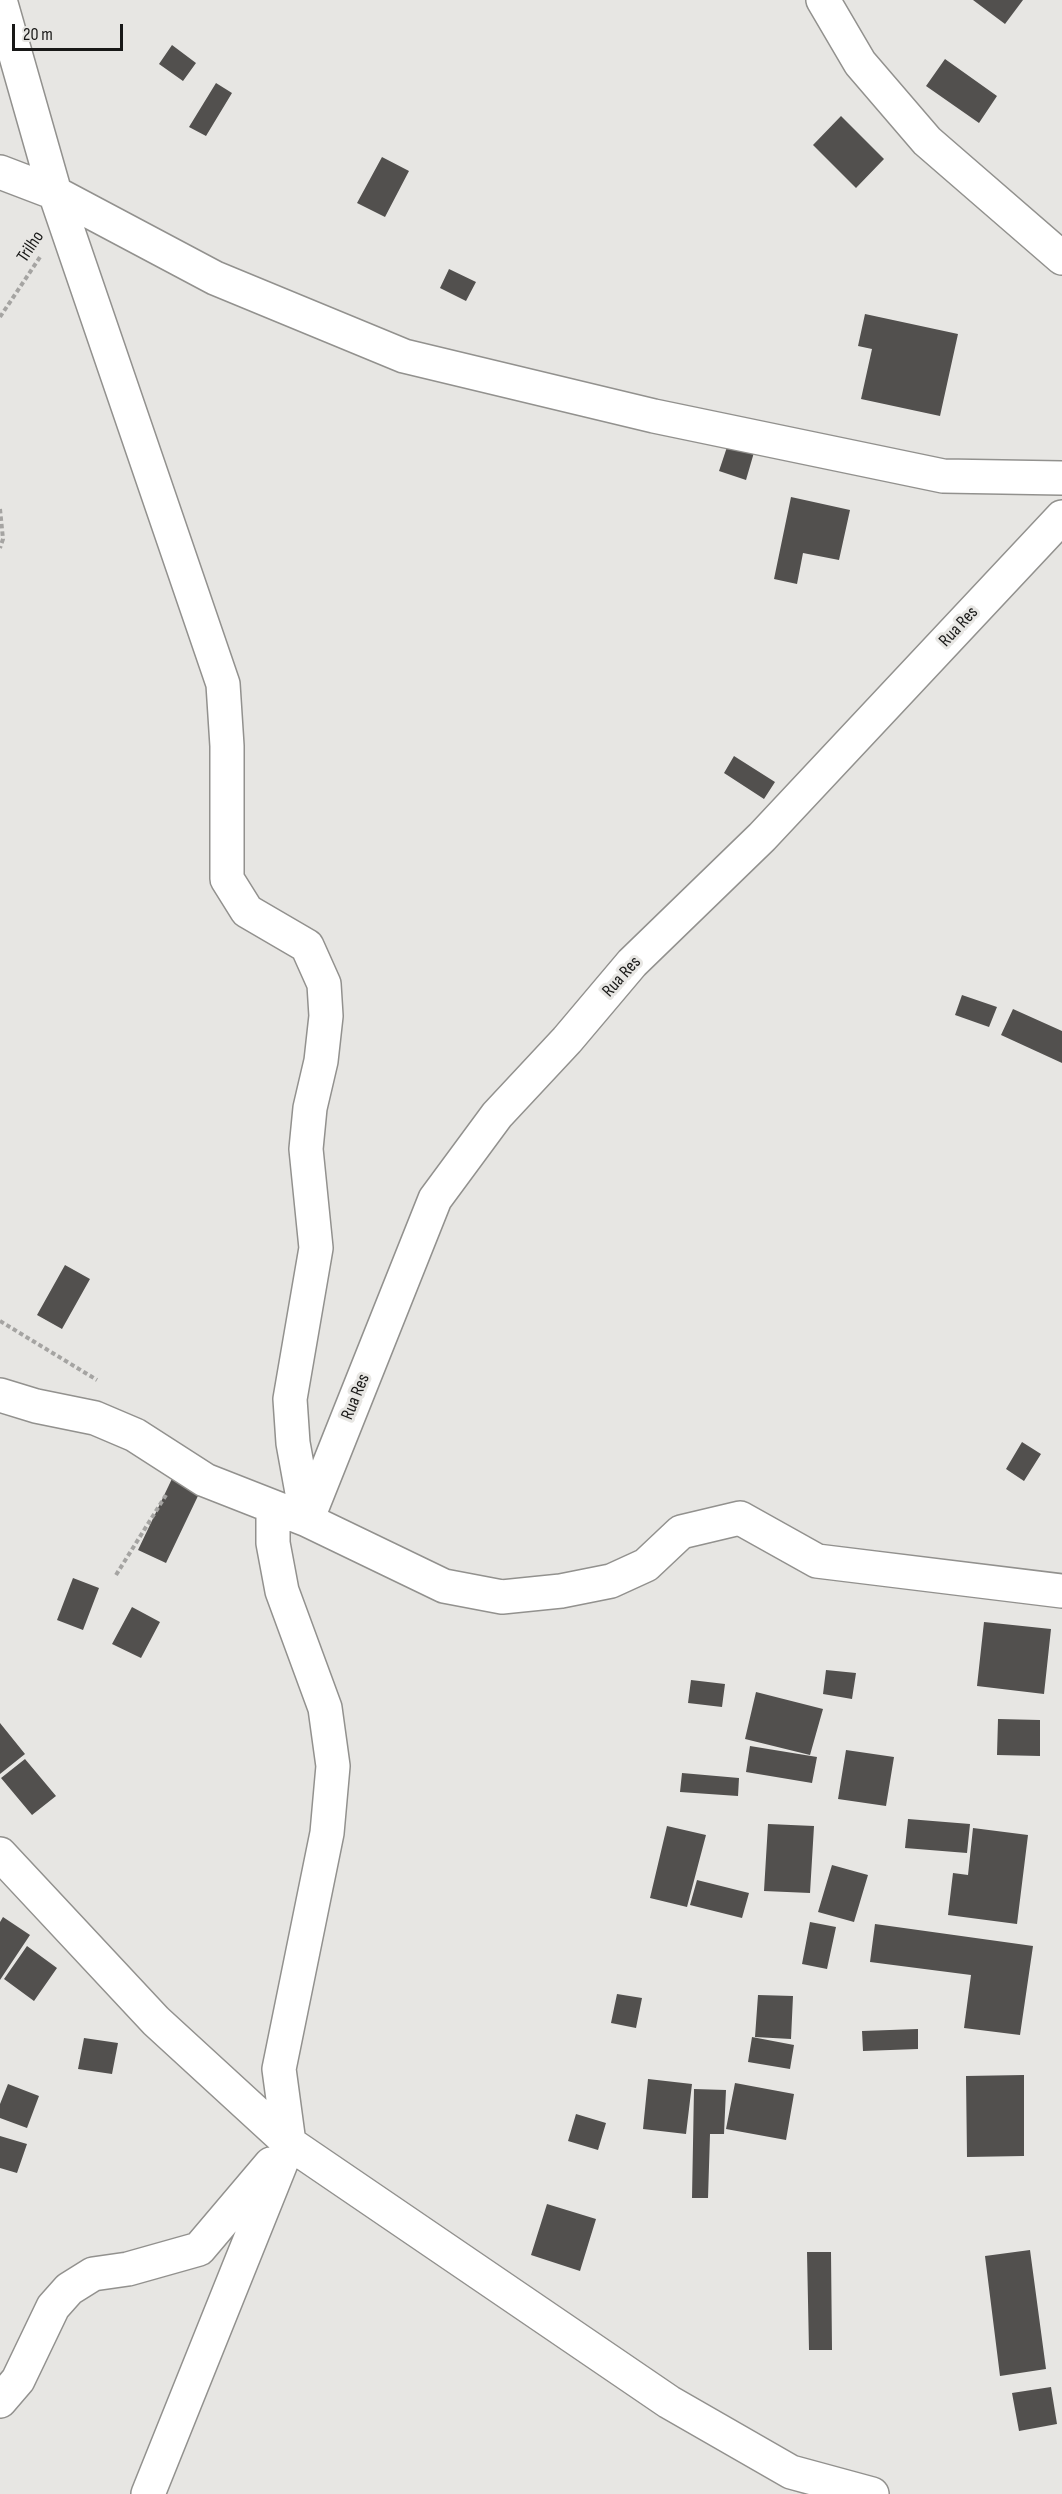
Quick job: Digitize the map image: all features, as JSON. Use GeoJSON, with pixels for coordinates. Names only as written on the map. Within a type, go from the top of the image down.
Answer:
{"type":"FeatureCollection","features":[{"type":"Feature","properties":{"kind":"street"},"geometry":{"type":"LineString","coordinates":[[0,0],[60,207],[223,684],[227,879],[248,911],[307,946],[324,984],[327,1016],[321,1061],[310,1108],[306,1149],[316,1248],[290,1399],[293,1443],[307,1520]]}},
{"type":"Feature","properties":{"kind":"street"},"geometry":{"type":"LineString","coordinates":[[823,0],[860,63],[927,141],[1062,258]]}},
{"type":"Feature","properties":{"kind":"street"},"geometry":{"type":"LineString","coordinates":[[0,172],[60,207],[215,278],[404,356],[654,416],[943,476],[1062,478]]}},
{"type":"Feature","properties":{"kind":"street","name":"Rua Res"},"geometry":{"type":"LineString","coordinates":[[307,1520],[435,1199],[497,1115],[567,1040],[632,963],[762,837],[1062,517]]}},
{"type":"Feature","properties":{"kind":"street"},"geometry":{"type":"LineString","coordinates":[[0,1395],[36,1406],[95,1418],[135,1435],[205,1480],[307,1520],[444,1586],[502,1596],[561,1592],[611,1581],[646,1565],[681,1532],[740,1518],[817,1561],[1062,1591]]}},
{"type":"Feature","properties":{"kind":"street"},"geometry":{"type":"LineString","coordinates":[[148,2494],[289,2143],[279,2069],[327,1833],[333,1766],[325,1708],[282,1591],[273,1543],[273,1507]]}},
{"type":"Feature","properties":{"kind":"street"},"geometry":{"type":"LineString","coordinates":[[0,1854],[156,2021],[289,2143],[669,2402],[791,2472],[872,2494]]}},
{"type":"Feature","properties":{"kind":"street"},"geometry":{"type":"LineString","coordinates":[[0,2401],[18,2380],[53,2307],[69,2289],[93,2274],[128,2269],[200,2249],[289,2143]]}},
{"type":"Feature","properties":{"kind":"path","name":"Trilho"},"geometry":{"type":"LineString","coordinates":[[0,317],[60,207]]}},
{"type":"Feature","properties":{"kind":"path"},"geometry":{"type":"LineString","coordinates":[[0,509],[3,539],[0,548]]}},
{"type":"Feature","properties":{"kind":"building"},"geometry":{"type":"Polygon","coordinates":[[[973,0],[1023,0],[1005,24],[973,0]]]}},
{"type":"Feature","properties":{"kind":"building"},"geometry":{"type":"Polygon","coordinates":[[[172,45],[196,63],[183,81],[159,64],[172,45]]]}},
{"type":"Feature","properties":{"kind":"building"},"geometry":{"type":"Polygon","coordinates":[[[945,59],[997,96],[979,123],[926,86],[945,59]]]}},
{"type":"Feature","properties":{"kind":"building"},"geometry":{"type":"Polygon","coordinates":[[[216,83],[232,93],[206,136],[189,127],[216,83]]]}},
{"type":"Feature","properties":{"kind":"building"},"geometry":{"type":"Polygon","coordinates":[[[841,116],[884,159],[856,188],[813,145],[841,116]]]}},
{"type":"Feature","properties":{"kind":"building"},"geometry":{"type":"Polygon","coordinates":[[[382,157],[409,171],[385,217],[357,203],[382,157]]]}},
{"type":"Feature","properties":{"kind":"building"},"geometry":{"type":"Polygon","coordinates":[[[449,269],[476,282],[466,301],[440,288],[449,269]]]}},
{"type":"Feature","properties":{"kind":"building"},"geometry":{"type":"Polygon","coordinates":[[[865,314],[958,334],[940,416],[861,399],[872,349],[858,346],[865,314]]]}},
{"type":"Feature","properties":{"kind":"building"},"geometry":{"type":"Polygon","coordinates":[[[729,441],[755,449],[746,480],[719,471],[729,441]]]}},
{"type":"Feature","properties":{"kind":"building"},"geometry":{"type":"Polygon","coordinates":[[[791,497],[850,510],[839,560],[803,553],[797,584],[774,579],[791,497]]]}},
{"type":"Feature","properties":{"kind":"building"},"geometry":{"type":"Polygon","coordinates":[[[734,756],[775,782],[764,799],[724,773],[734,756]]]}},
{"type":"Feature","properties":{"kind":"building"},"geometry":{"type":"Polygon","coordinates":[[[962,995],[997,1007],[989,1027],[955,1015],[962,995]]]}},
{"type":"Feature","properties":{"kind":"building"},"geometry":{"type":"Polygon","coordinates":[[[1013,1009],[1062,1031],[1062,1063],[1001,1035],[1013,1009]]]}},
{"type":"Feature","properties":{"kind":"building"},"geometry":{"type":"Polygon","coordinates":[[[65,1265],[90,1279],[62,1329],[37,1315],[65,1265]]]}},
{"type":"Feature","properties":{"kind":"building"},"geometry":{"type":"Polygon","coordinates":[[[1022,1442],[1041,1454],[1024,1481],[1006,1469],[1022,1442]]]}},
{"type":"Feature","properties":{"kind":"building"},"geometry":{"type":"Polygon","coordinates":[[[179,1464],[207,1477],[166,1563],[138,1550],[179,1464]]]}},
{"type":"Feature","properties":{"kind":"building"},"geometry":{"type":"Polygon","coordinates":[[[73,1578],[99,1588],[83,1630],[57,1620],[73,1578]]]}},
{"type":"Feature","properties":{"kind":"building"},"geometry":{"type":"Polygon","coordinates":[[[132,1607],[160,1622],[141,1658],[112,1644],[132,1607]]]}},
{"type":"Feature","properties":{"kind":"building"},"geometry":{"type":"Polygon","coordinates":[[[984,1622],[1051,1629],[1044,1694],[977,1686],[984,1622]]]}},
{"type":"Feature","properties":{"kind":"building"},"geometry":{"type":"Polygon","coordinates":[[[826,1670],[856,1673],[852,1699],[823,1694],[826,1670]]]}},
{"type":"Feature","properties":{"kind":"building"},"geometry":{"type":"Polygon","coordinates":[[[691,1680],[725,1684],[722,1707],[688,1703],[691,1680]]]}},
{"type":"Feature","properties":{"kind":"building"},"geometry":{"type":"Polygon","coordinates":[[[756,1692],[823,1709],[810,1755],[745,1739],[756,1692]]]}},
{"type":"Feature","properties":{"kind":"building"},"geometry":{"type":"Polygon","coordinates":[[[998,1719],[1040,1720],[1040,1756],[997,1755],[998,1719]]]}},
{"type":"Feature","properties":{"kind":"building"},"geometry":{"type":"Polygon","coordinates":[[[0,1723],[25,1754],[0,1774],[0,1723]]]}},
{"type":"Feature","properties":{"kind":"building"},"geometry":{"type":"Polygon","coordinates":[[[750,1746],[817,1757],[812,1783],[746,1772],[750,1746]]]}},
{"type":"Feature","properties":{"kind":"building"},"geometry":{"type":"Polygon","coordinates":[[[846,1750],[894,1757],[886,1806],[838,1799],[846,1750]]]}},
{"type":"Feature","properties":{"kind":"building"},"geometry":{"type":"Polygon","coordinates":[[[25,1759],[56,1796],[32,1815],[1,1778],[25,1759]]]}},
{"type":"Feature","properties":{"kind":"building"},"geometry":{"type":"Polygon","coordinates":[[[682,1773],[739,1778],[738,1796],[680,1792],[682,1773]]]}},
{"type":"Feature","properties":{"kind":"building"},"geometry":{"type":"Polygon","coordinates":[[[908,1819],[970,1824],[967,1853],[905,1848],[908,1819]]]}},
{"type":"Feature","properties":{"kind":"building"},"geometry":{"type":"Polygon","coordinates":[[[768,1824],[814,1826],[810,1893],[764,1891],[768,1824]]]}},
{"type":"Feature","properties":{"kind":"building"},"geometry":{"type":"Polygon","coordinates":[[[667,1826],[706,1835],[687,1907],[650,1898],[667,1826]]]}},
{"type":"Feature","properties":{"kind":"building"},"geometry":{"type":"Polygon","coordinates":[[[973,1828],[1028,1835],[1017,1924],[948,1915],[953,1873],[968,1875],[973,1828]]]}},
{"type":"Feature","properties":{"kind":"building"},"geometry":{"type":"Polygon","coordinates":[[[832,1865],[868,1875],[854,1922],[818,1912],[832,1865]]]}},
{"type":"Feature","properties":{"kind":"building"},"geometry":{"type":"Polygon","coordinates":[[[697,1880],[749,1893],[742,1918],[690,1905],[697,1880]]]}},
{"type":"Feature","properties":{"kind":"building"},"geometry":{"type":"Polygon","coordinates":[[[3,1917],[30,1935],[0,1980],[0,1922],[3,1917]]]}},
{"type":"Feature","properties":{"kind":"building"},"geometry":{"type":"Polygon","coordinates":[[[810,1922],[836,1927],[827,1969],[802,1964],[810,1922]]]}},
{"type":"Feature","properties":{"kind":"building"},"geometry":{"type":"Polygon","coordinates":[[[875,1924],[1033,1946],[1020,2035],[964,2028],[971,1975],[870,1962],[875,1924]]]}},
{"type":"Feature","properties":{"kind":"building"},"geometry":{"type":"Polygon","coordinates":[[[27,1946],[57,1968],[34,2001],[4,1979],[27,1946]]]}},
{"type":"Feature","properties":{"kind":"building"},"geometry":{"type":"Polygon","coordinates":[[[617,1994],[642,1998],[636,2028],[611,2023],[617,1994]]]}},
{"type":"Feature","properties":{"kind":"building"},"geometry":{"type":"Polygon","coordinates":[[[758,1995],[793,1996],[791,2039],[755,2037],[758,1995]]]}},
{"type":"Feature","properties":{"kind":"building"},"geometry":{"type":"Polygon","coordinates":[[[918,2029],[918,2049],[863,2051],[862,2031],[918,2029]]]}},
{"type":"Feature","properties":{"kind":"building"},"geometry":{"type":"Polygon","coordinates":[[[752,2037],[794,2045],[790,2069],[748,2062],[752,2037]]]}},
{"type":"Feature","properties":{"kind":"building"},"geometry":{"type":"Polygon","coordinates":[[[84,2038],[118,2043],[112,2074],[78,2069],[84,2038]]]}},
{"type":"Feature","properties":{"kind":"building"},"geometry":{"type":"Polygon","coordinates":[[[1024,2075],[1024,2156],[967,2157],[966,2076],[1024,2075]]]}},
{"type":"Feature","properties":{"kind":"building"},"geometry":{"type":"Polygon","coordinates":[[[648,2079],[692,2084],[686,2134],[643,2129],[648,2079]]]}},
{"type":"Feature","properties":{"kind":"building"},"geometry":{"type":"Polygon","coordinates":[[[735,2083],[794,2094],[786,2140],[726,2129],[735,2083]]]}},
{"type":"Feature","properties":{"kind":"building"},"geometry":{"type":"Polygon","coordinates":[[[8,2084],[39,2096],[27,2128],[0,2118],[0,2104],[8,2084]]]}},
{"type":"Feature","properties":{"kind":"building"},"geometry":{"type":"Polygon","coordinates":[[[694,2089],[726,2090],[724,2134],[710,2134],[708,2198],[692,2198],[694,2089]]]}},
{"type":"Feature","properties":{"kind":"building"},"geometry":{"type":"Polygon","coordinates":[[[576,2114],[606,2123],[598,2150],[568,2141],[576,2114]]]}},
{"type":"Feature","properties":{"kind":"building"},"geometry":{"type":"Polygon","coordinates":[[[0,2136],[27,2144],[17,2173],[0,2168],[0,2136]]]}},
{"type":"Feature","properties":{"kind":"building"},"geometry":{"type":"Polygon","coordinates":[[[547,2204],[596,2219],[580,2271],[531,2255],[547,2204]]]}},
{"type":"Feature","properties":{"kind":"building"},"geometry":{"type":"Polygon","coordinates":[[[1030,2250],[1046,2369],[1000,2376],[985,2256],[1030,2250]]]}},
{"type":"Feature","properties":{"kind":"building"},"geometry":{"type":"Polygon","coordinates":[[[807,2252],[831,2252],[832,2350],[809,2350],[807,2252]]]}},
{"type":"Feature","properties":{"kind":"building"},"geometry":{"type":"Polygon","coordinates":[[[1051,2387],[1057,2424],[1019,2431],[1012,2393],[1051,2387]]]}}]}
